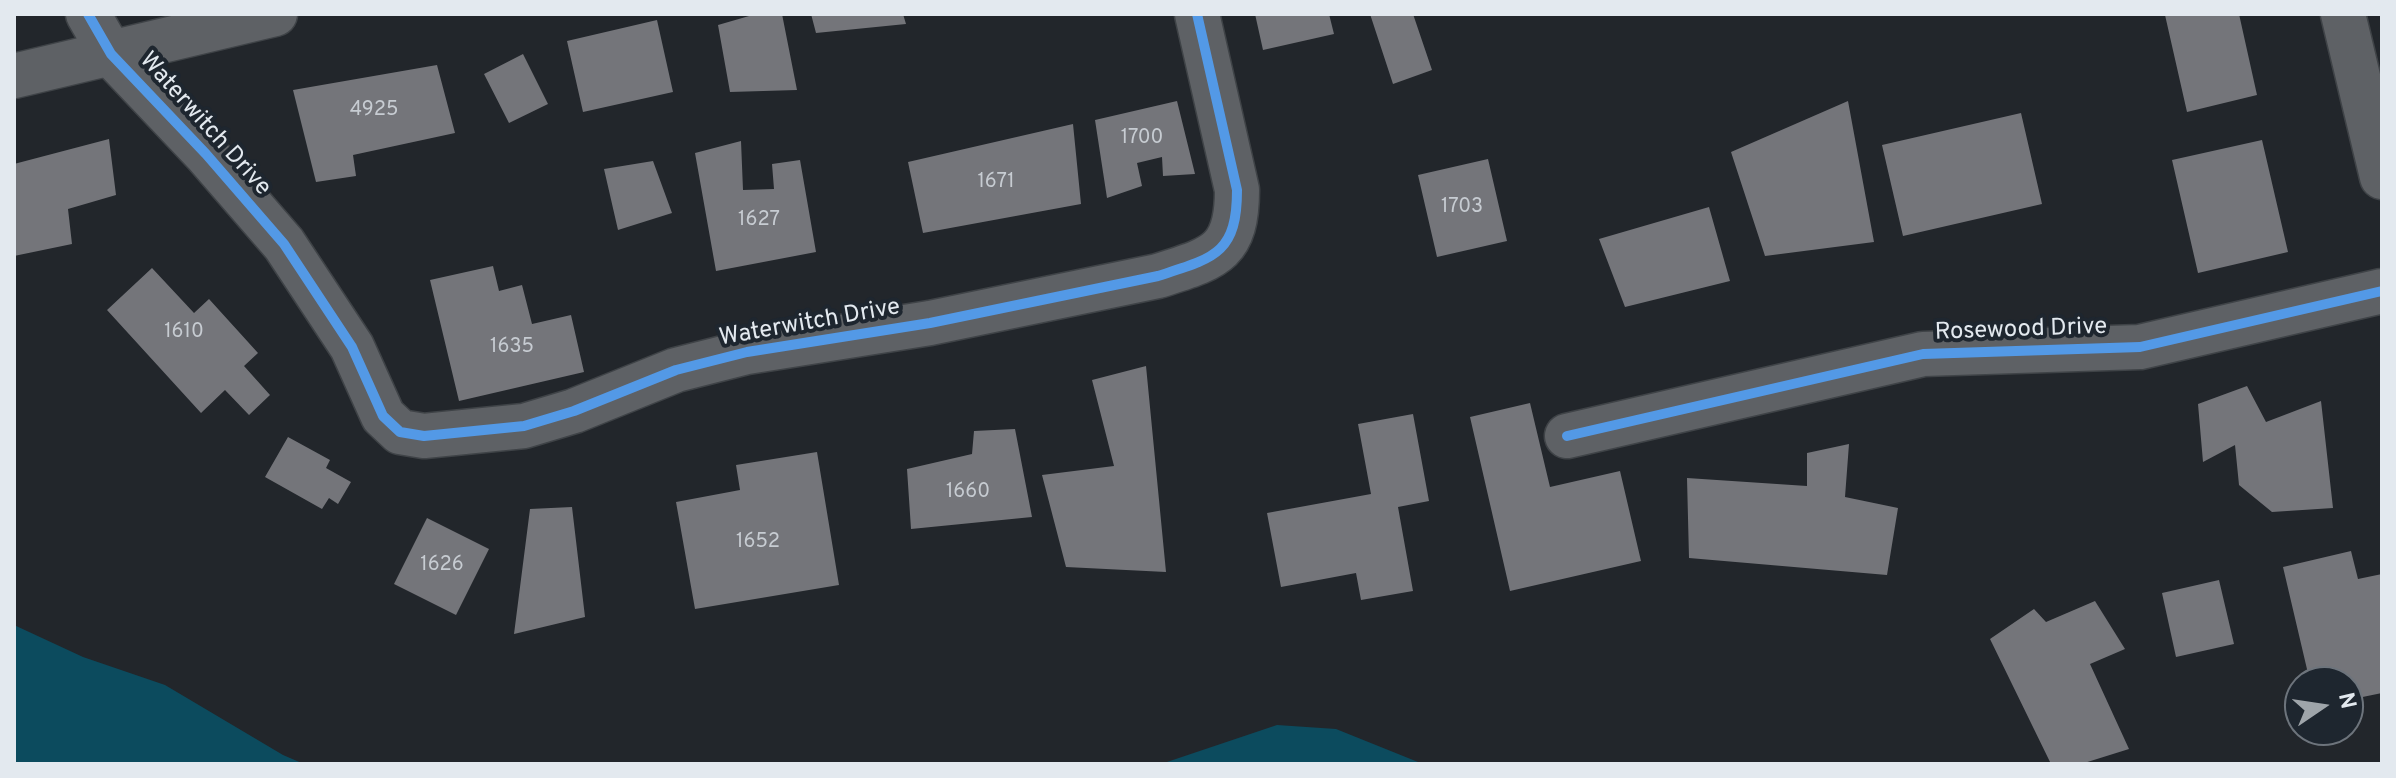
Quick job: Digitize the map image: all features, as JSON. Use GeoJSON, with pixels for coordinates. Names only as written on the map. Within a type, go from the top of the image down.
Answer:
{"type":"FeatureCollection","features":[{"type":"Feature","properties":{"kind":"street","name":"Waterwitch Drive"},"geometry":{"type":"LineString","coordinates":[[88,14],[111,54],[206,154],[284,244],[352,347],[383,416],[400,432],[424,436],[524,426],[574,411],[676,370],[747,352],[930,323],[1158,276],[1195,264],[1223,249],[1237,219],[1237,190],[1197,14]]}},
{"type":"Feature","properties":{"kind":"street"},"geometry":{"type":"LineString","coordinates":[[14,76],[275,14]]}},
{"type":"Feature","properties":{"kind":"street"},"geometry":{"type":"LineString","coordinates":[[2343,14],[2382,177]]}},
{"type":"Feature","properties":{"kind":"street","name":"Rosewood Drive"},"geometry":{"type":"LineString","coordinates":[[1567,436],[1923,354],[2140,347],[2382,291]]}},
{"type":"Feature","properties":{"kind":"water"},"geometry":{"type":"Polygon","coordinates":[[[14,625],[83,657],[165,685],[283,755],[304,764],[14,764],[14,625]]]}},
{"type":"Feature","properties":{"kind":"water"},"geometry":{"type":"Polygon","coordinates":[[[1277,725],[1336,729],[1423,764],[1161,764],[1277,725]]]}},
{"type":"Feature","properties":{"kind":"building"},"geometry":{"type":"Polygon","coordinates":[[[756,14],[782,14],[797,90],[730,92],[718,25],[756,14]]]}},
{"type":"Feature","properties":{"kind":"building"},"geometry":{"type":"Polygon","coordinates":[[[811,14],[903,14],[906,24],[816,33],[811,14]]]}},
{"type":"Feature","properties":{"kind":"building"},"geometry":{"type":"Polygon","coordinates":[[[1255,14],[1329,14],[1334,34],[1263,50],[1255,14]]]}},
{"type":"Feature","properties":{"kind":"building"},"geometry":{"type":"Polygon","coordinates":[[[1370,14],[1413,14],[1432,70],[1393,84],[1370,14]]]}},
{"type":"Feature","properties":{"kind":"building"},"geometry":{"type":"Polygon","coordinates":[[[2239,14],[2257,95],[2187,112],[2165,15],[2239,14]]]}},
{"type":"Feature","properties":{"kind":"building"},"geometry":{"type":"Polygon","coordinates":[[[657,20],[673,92],[583,112],[567,41],[657,20]]]}},
{"type":"Feature","properties":{"kind":"building"},"geometry":{"type":"Polygon","coordinates":[[[523,54],[548,104],[509,123],[484,74],[523,54]]]}},
{"type":"Feature","properties":{"kind":"building"},"geometry":{"type":"Polygon","coordinates":[[[437,65],[455,133],[353,155],[356,176],[316,182],[293,90],[437,65]]]}},
{"type":"Feature","properties":{"kind":"building"},"geometry":{"type":"Polygon","coordinates":[[[1177,101],[1195,174],[1163,176],[1162,157],[1137,163],[1142,186],[1107,198],[1095,120],[1177,101]]]}},
{"type":"Feature","properties":{"kind":"building"},"geometry":{"type":"Polygon","coordinates":[[[1848,101],[1874,242],[1765,256],[1731,152],[1848,101]]]}},
{"type":"Feature","properties":{"kind":"building"},"geometry":{"type":"Polygon","coordinates":[[[2021,113],[2042,204],[1903,236],[1882,145],[2021,113]]]}},
{"type":"Feature","properties":{"kind":"building"},"geometry":{"type":"Polygon","coordinates":[[[1073,124],[1081,204],[923,233],[908,162],[1073,124]]]}},
{"type":"Feature","properties":{"kind":"building"},"geometry":{"type":"Polygon","coordinates":[[[109,139],[116,195],[68,209],[72,244],[14,256],[14,164],[109,139]]]}},
{"type":"Feature","properties":{"kind":"building"},"geometry":{"type":"Polygon","coordinates":[[[2262,140],[2288,252],[2198,273],[2172,160],[2262,140]]]}},
{"type":"Feature","properties":{"kind":"building"},"geometry":{"type":"Polygon","coordinates":[[[741,141],[743,190],[774,189],[772,164],[800,160],[816,252],[716,271],[695,153],[741,141]]]}},
{"type":"Feature","properties":{"kind":"building"},"geometry":{"type":"Polygon","coordinates":[[[1488,159],[1507,241],[1437,257],[1418,175],[1488,159]]]}},
{"type":"Feature","properties":{"kind":"building"},"geometry":{"type":"Polygon","coordinates":[[[653,161],[672,213],[618,230],[604,169],[653,161]]]}},
{"type":"Feature","properties":{"kind":"building"},"geometry":{"type":"Polygon","coordinates":[[[1709,207],[1730,281],[1625,307],[1599,239],[1709,207]]]}},
{"type":"Feature","properties":{"kind":"building"},"geometry":{"type":"Polygon","coordinates":[[[493,266],[499,291],[522,285],[532,324],[571,315],[584,372],[459,401],[430,280],[493,266]]]}},
{"type":"Feature","properties":{"kind":"building"},"geometry":{"type":"Polygon","coordinates":[[[152,268],[194,313],[209,299],[258,353],[244,366],[270,395],[249,415],[225,390],[201,413],[107,310],[152,268]]]}},
{"type":"Feature","properties":{"kind":"building"},"geometry":{"type":"Polygon","coordinates":[[[1146,366],[1166,572],[1066,567],[1042,475],[1114,466],[1092,380],[1146,366]]]}},
{"type":"Feature","properties":{"kind":"building"},"geometry":{"type":"Polygon","coordinates":[[[2247,386],[2266,422],[2321,401],[2333,508],[2272,512],[2239,485],[2235,445],[2203,462],[2198,404],[2247,386]]]}},
{"type":"Feature","properties":{"kind":"building"},"geometry":{"type":"Polygon","coordinates":[[[1530,403],[1550,487],[1620,471],[1641,561],[1510,591],[1470,417],[1530,403]]]}},
{"type":"Feature","properties":{"kind":"building"},"geometry":{"type":"Polygon","coordinates":[[[1413,414],[1429,501],[1398,507],[1413,591],[1361,600],[1356,573],[1281,587],[1267,513],[1371,494],[1358,424],[1413,414]]]}},
{"type":"Feature","properties":{"kind":"building"},"geometry":{"type":"Polygon","coordinates":[[[1015,429],[1032,517],[911,529],[907,469],[972,454],[974,431],[1015,429]]]}},
{"type":"Feature","properties":{"kind":"building"},"geometry":{"type":"Polygon","coordinates":[[[288,437],[330,460],[326,468],[351,482],[338,504],[329,498],[322,509],[265,477],[288,437]]]}},
{"type":"Feature","properties":{"kind":"building"},"geometry":{"type":"Polygon","coordinates":[[[1849,444],[1845,497],[1898,508],[1887,575],[1689,558],[1687,478],[1807,486],[1807,453],[1849,444]]]}},
{"type":"Feature","properties":{"kind":"building"},"geometry":{"type":"Polygon","coordinates":[[[817,452],[839,585],[695,609],[676,502],[740,490],[736,465],[817,452]]]}},
{"type":"Feature","properties":{"kind":"building"},"geometry":{"type":"Polygon","coordinates":[[[572,507],[585,617],[514,634],[530,509],[572,507]]]}},
{"type":"Feature","properties":{"kind":"building"},"geometry":{"type":"Polygon","coordinates":[[[427,518],[489,549],[456,615],[394,584],[427,518]]]}},
{"type":"Feature","properties":{"kind":"building"},"geometry":{"type":"Polygon","coordinates":[[[2351,551],[2358,579],[2382,574],[2382,693],[2364,697],[2364,666],[2306,666],[2283,567],[2351,551]]]}},
{"type":"Feature","properties":{"kind":"building"},"geometry":{"type":"Polygon","coordinates":[[[2219,580],[2234,644],[2176,657],[2162,593],[2219,580]]]}},
{"type":"Feature","properties":{"kind":"building"},"geometry":{"type":"Polygon","coordinates":[[[2095,601],[2125,649],[2090,664],[2129,749],[2081,764],[2051,764],[1990,639],[2034,609],[2046,622],[2095,601]]]}},
{"type":"Feature","properties":{"kind":"cycle path"},"geometry":{"type":"LineString","coordinates":[[88,14],[111,54],[206,154],[284,244],[352,347],[383,416],[400,432],[424,436],[524,426],[574,411],[676,370],[747,352],[930,323],[1158,276],[1208,258],[1227,241],[1233,228],[1237,190],[1197,14]]}},
{"type":"Feature","properties":{"kind":"cycle path"},"geometry":{"type":"LineString","coordinates":[[1567,436],[1923,354],[2140,347],[2382,291]]}}]}
